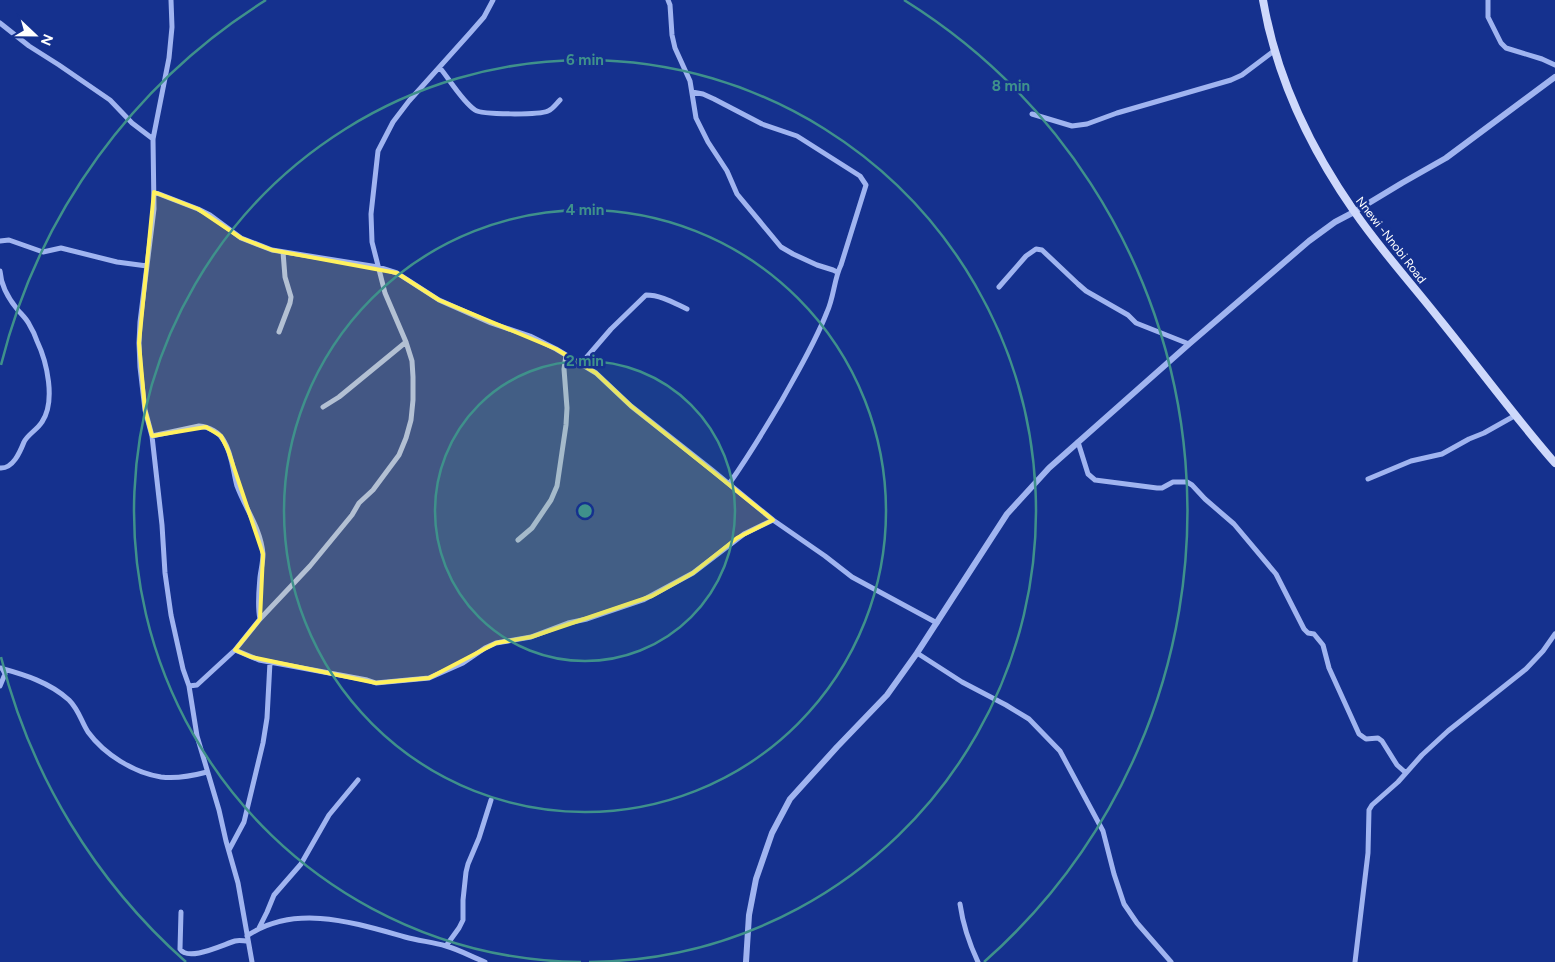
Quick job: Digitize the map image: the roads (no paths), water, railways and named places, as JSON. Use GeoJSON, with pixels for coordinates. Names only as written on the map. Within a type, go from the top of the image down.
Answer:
{"type":"FeatureCollection","features":[{"type":"Feature","properties":{"kind":"main road","name":"Nnewi -Nnobi Road"},"geometry":{"type":"LineString","coordinates":[[1263,0],[1275,50],[1297,112],[1336,184],[1354,212],[1387,255],[1555,463]]}},
{"type":"Feature","properties":{"kind":"street"},"geometry":{"type":"LineString","coordinates":[[171,0],[172,27],[169,58],[153,139],[154,192],[139,342],[140,367],[145,410],[152,436],[171,615],[183,669],[189,686],[197,736],[238,883],[252,962]]}},
{"type":"Feature","properties":{"kind":"street"},"geometry":{"type":"LineString","coordinates":[[189,686],[197,684],[235,650],[260,619],[310,566],[352,515],[359,503],[373,490],[399,454],[408,429],[413,400],[412,361],[385,293],[372,242],[371,214],[378,151],[393,122],[409,101],[484,17],[492,0]]}},
{"type":"Feature","properties":{"kind":"street"},"geometry":{"type":"LineString","coordinates":[[668,0],[675,48],[690,81],[696,118],[700,129],[727,171],[737,194],[781,246],[793,254],[837,272]]}},
{"type":"Feature","properties":{"kind":"street"},"geometry":{"type":"LineString","coordinates":[[1488,0],[1488,17],[1501,43],[1506,48],[1555,65]]}},
{"type":"Feature","properties":{"kind":"street"},"geometry":{"type":"LineString","coordinates":[[0,23],[29,46],[110,100],[132,123],[153,139]]}},
{"type":"Feature","properties":{"kind":"street"},"geometry":{"type":"LineString","coordinates":[[1032,114],[1072,126],[1087,124],[1117,113],[1242,76],[1275,50]]}},
{"type":"Feature","properties":{"kind":"street"},"geometry":{"type":"LineString","coordinates":[[440,68],[468,103],[479,112],[530,114],[547,112],[560,100]]}},
{"type":"Feature","properties":{"kind":"street"},"geometry":{"type":"LineString","coordinates":[[746,962],[749,915],[756,879],[772,833],[790,799],[887,695],[918,653],[1007,514],[1048,468],[1309,241],[1335,222],[1446,158],[1555,77]]}},
{"type":"Feature","properties":{"kind":"street"},"geometry":{"type":"LineString","coordinates":[[692,92],[703,94],[762,124],[797,136],[812,144],[863,180],[866,186],[841,265],[837,272],[836,285],[828,310],[802,364],[762,434],[729,484]]}},
{"type":"Feature","properties":{"kind":"street"},"geometry":{"type":"LineString","coordinates":[[154,192],[210,215],[241,238],[282,252],[378,267],[397,273],[439,300],[491,323],[530,336],[579,362],[596,373],[631,406],[772,520],[826,556],[852,577],[937,623]]}},
{"type":"Feature","properties":{"kind":"street"},"geometry":{"type":"LineString","coordinates":[[0,241],[8,240],[43,252],[61,248],[116,262],[147,266]]}},
{"type":"Feature","properties":{"kind":"street"},"geometry":{"type":"LineString","coordinates":[[999,287],[1026,256],[1036,249],[1042,250],[1086,291],[1128,315],[1136,323],[1189,344]]}},
{"type":"Feature","properties":{"kind":"street"},"geometry":{"type":"LineString","coordinates":[[279,332],[291,297],[285,277],[282,252]]}},
{"type":"Feature","properties":{"kind":"street"},"geometry":{"type":"LineString","coordinates":[[0,271],[6,292],[29,323],[44,356],[48,395],[47,413],[43,422],[25,440],[20,454],[14,461],[4,468],[0,468]]}},
{"type":"Feature","properties":{"kind":"street"},"geometry":{"type":"LineString","coordinates":[[579,362],[586,358],[611,329],[646,295],[661,297],[687,309]]}},
{"type":"Feature","properties":{"kind":"street"},"geometry":{"type":"LineString","coordinates":[[323,407],[339,397],[406,342]]}},
{"type":"Feature","properties":{"kind":"street"},"geometry":{"type":"LineString","coordinates":[[518,540],[532,528],[551,500],[557,486],[566,425],[567,408],[564,369],[566,355]]}},
{"type":"Feature","properties":{"kind":"street"},"geometry":{"type":"LineString","coordinates":[[1368,479],[1411,461],[1442,454],[1516,415]]}},
{"type":"Feature","properties":{"kind":"street"},"geometry":{"type":"LineString","coordinates":[[152,436],[199,426],[214,431],[224,441],[238,488],[262,544],[263,563],[258,610],[260,619]]}},
{"type":"Feature","properties":{"kind":"street"},"geometry":{"type":"LineString","coordinates":[[1078,442],[1088,474],[1095,480],[1157,488],[1162,488],[1173,482],[1187,482],[1234,524],[1276,574],[1304,628],[1308,633],[1314,634],[1323,645],[1329,668],[1359,734],[1366,739],[1378,738],[1382,741],[1397,764],[1406,773]]}},
{"type":"Feature","properties":{"kind":"street"},"geometry":{"type":"LineString","coordinates":[[235,650],[270,662],[346,675],[376,683],[429,678],[463,663],[496,643],[536,636],[562,625],[587,619],[652,596],[693,573],[737,538],[772,520]]}},
{"type":"Feature","properties":{"kind":"street"},"geometry":{"type":"LineString","coordinates":[[1355,962],[1368,853],[1369,810],[1372,805],[1391,789],[1448,730],[1526,669],[1543,651],[1555,634]]}},
{"type":"Feature","properties":{"kind":"street"},"geometry":{"type":"LineString","coordinates":[[918,653],[962,682],[1006,704],[1029,719],[1060,751],[1103,832],[1124,904],[1137,923],[1171,962]]}},
{"type":"Feature","properties":{"kind":"street"},"geometry":{"type":"LineString","coordinates":[[228,850],[244,822],[263,743],[267,718],[270,662]]}},
{"type":"Feature","properties":{"kind":"street"},"geometry":{"type":"LineString","coordinates":[[1,668],[44,682],[70,700],[81,715],[87,731],[101,748],[129,766],[160,777],[171,778],[181,778],[207,772]]}},
{"type":"Feature","properties":{"kind":"street"},"geometry":{"type":"LineString","coordinates":[[0,686],[5,674],[1,668]]}},
{"type":"Feature","properties":{"kind":"street"},"geometry":{"type":"LineString","coordinates":[[182,912],[180,949],[185,957],[191,958],[208,954],[247,938],[259,928],[268,912],[274,895],[301,864],[329,815],[358,780]]}},
{"type":"Feature","properties":{"kind":"street"},"geometry":{"type":"LineString","coordinates":[[446,946],[463,920],[466,872],[491,800]]}},
{"type":"Feature","properties":{"kind":"street"},"geometry":{"type":"LineString","coordinates":[[960,904],[968,940],[978,962]]}},
{"type":"Feature","properties":{"kind":"street"},"geometry":{"type":"LineString","coordinates":[[259,928],[281,921],[327,918],[446,946],[485,962]]}}]}
